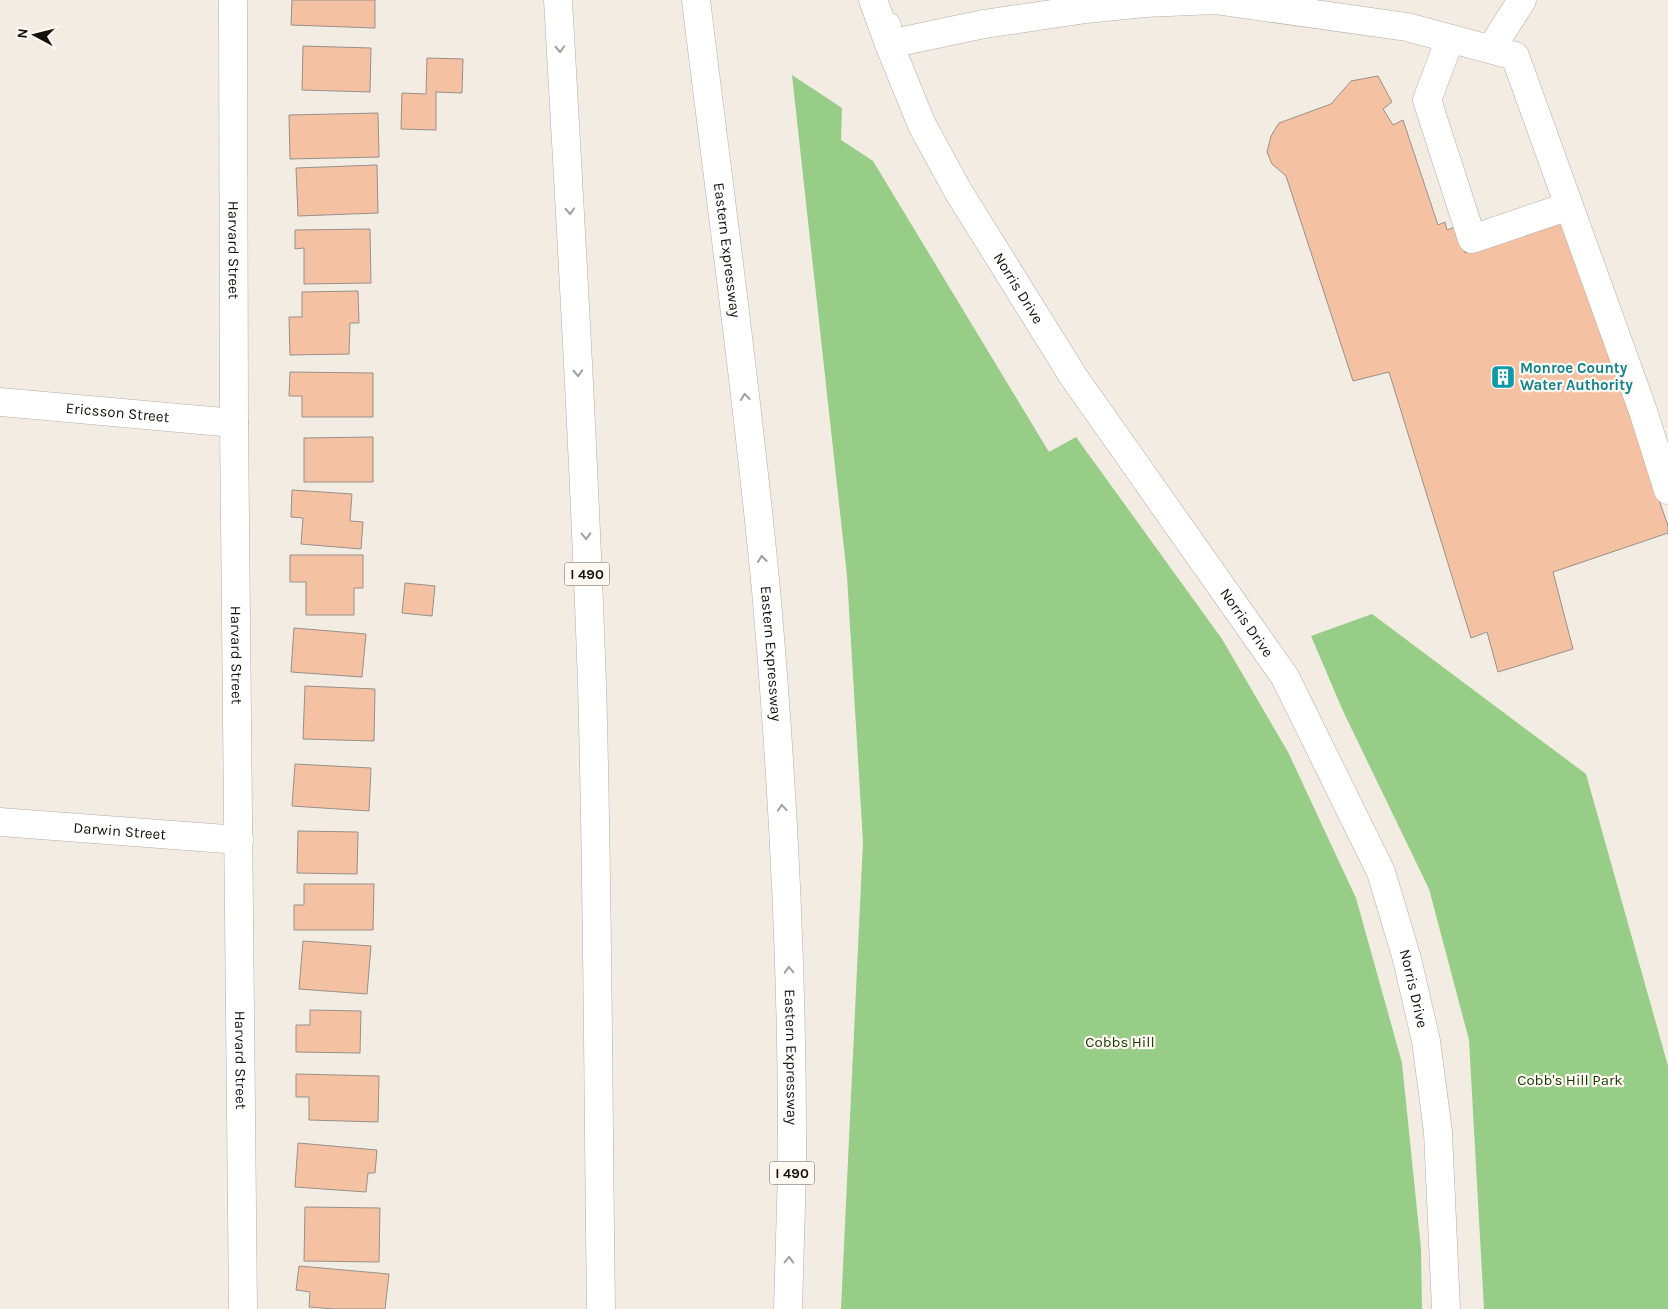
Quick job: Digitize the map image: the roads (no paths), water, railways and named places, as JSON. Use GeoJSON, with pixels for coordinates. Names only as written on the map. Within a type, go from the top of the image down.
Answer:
{"type":"FeatureCollection","features":[{"type":"Feature","properties":{"kind":"main road","name":"Harvard Street"},"geometry":{"type":"LineString","coordinates":[[233,0],[234,423],[243,1309]]}},
{"type":"Feature","properties":{"kind":"main road","name":"I 490"},"geometry":{"type":"LineString","coordinates":[[558,0],[592,683],[597,916],[601,1309]]}},
{"type":"Feature","properties":{"kind":"main road","name":"Eastern Expressway"},"geometry":{"type":"LineString","coordinates":[[696,0],[760,532],[778,744],[790,997],[792,1172],[788,1309]]}},
{"type":"Feature","properties":{"kind":"main road","name":"Norris Drive"},"geometry":{"type":"LineString","coordinates":[[873,0],[922,125],[958,191],[1073,376],[1285,677],[1381,872],[1407,959],[1426,1041],[1438,1132],[1446,1309]]}},
{"type":"Feature","properties":{"kind":"main road"},"geometry":{"type":"LineString","coordinates":[[883,0],[889,44],[984,24],[1086,9],[1144,2],[1215,0],[1407,28],[1515,56],[1643,411],[1668,490]]}},
{"type":"Feature","properties":{"kind":"main road"},"geometry":{"type":"LineString","coordinates":[[1491,50],[1522,0]]}},
{"type":"Feature","properties":{"kind":"main road"},"geometry":{"type":"LineString","coordinates":[[1450,39],[1427,100],[1472,239],[1569,206]]}},
{"type":"Feature","properties":{"kind":"main road","name":"Ericsson Street"},"geometry":{"type":"LineString","coordinates":[[0,402],[234,423]]}},
{"type":"Feature","properties":{"kind":"main road","name":"Darwin Street"},"geometry":{"type":"LineString","coordinates":[[0,822],[239,840]]}},
{"type":"Feature","properties":{"kind":"main road"},"geometry":{"type":"LineString","coordinates":[[589,1309],[599,1148]]}},
{"type":"Feature","properties":{"kind":"place","name":"Monroe County Water Authority"},"geometry":{"type":"Point","coordinates":[1503,377]}},
{"type":"Feature","properties":{"kind":"park label","name":"Cobbs Hill"},"geometry":{"type":"Point","coordinates":[1120,1042]}},
{"type":"Feature","properties":{"kind":"park label","name":"Cobb's Hill Park"},"geometry":{"type":"Point","coordinates":[1570,1080]}}]}
